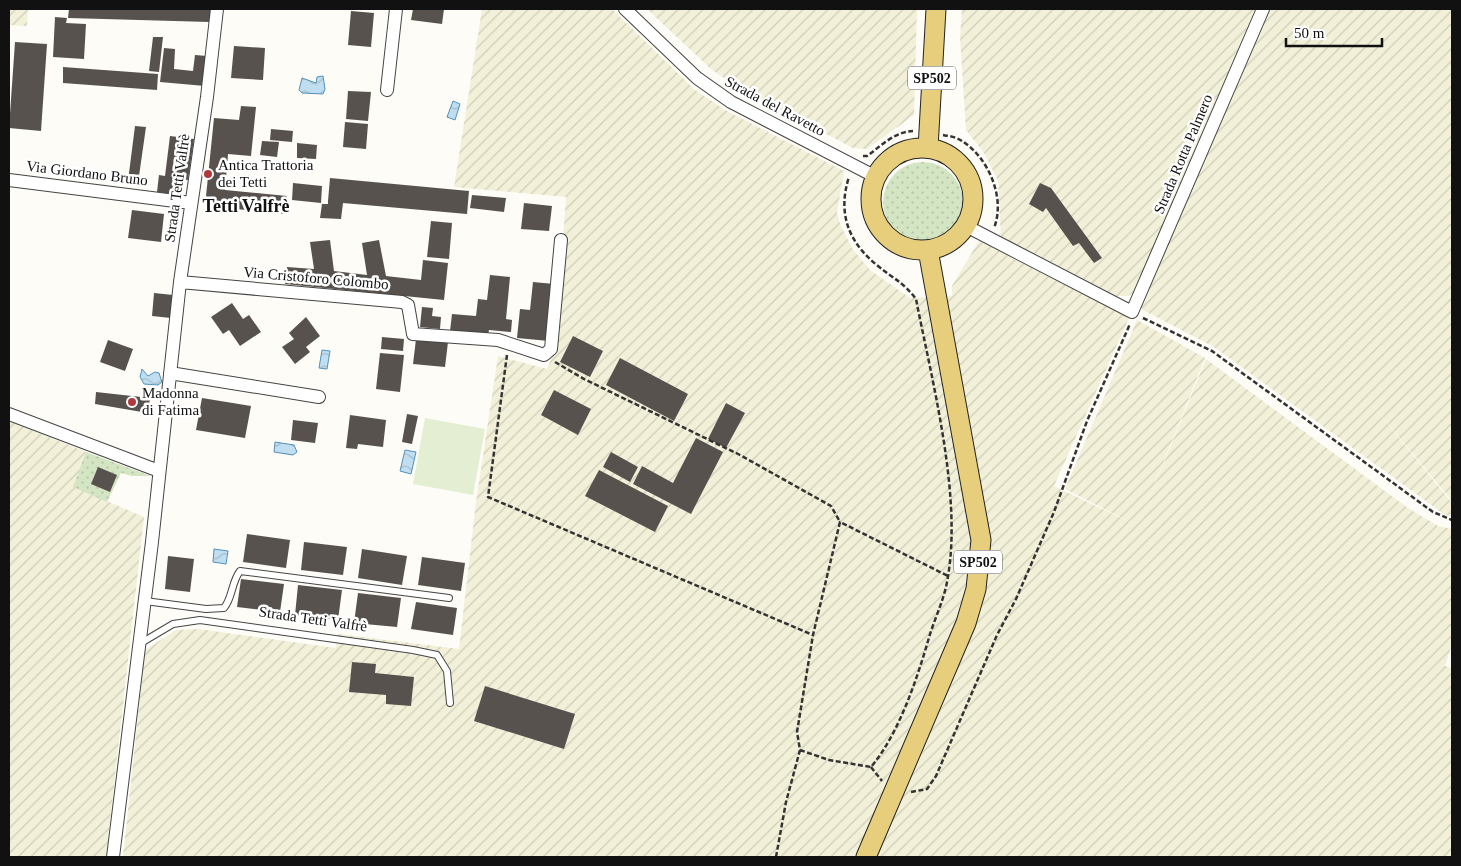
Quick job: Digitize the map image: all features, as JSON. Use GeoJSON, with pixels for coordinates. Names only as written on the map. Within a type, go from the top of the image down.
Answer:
{"type":"FeatureCollection","features":[{"type":"Feature","properties":{"kind":"main road","name":"SP502"},"geometry":{"type":"LineString","coordinates":[[928,139],[936,9]]}},
{"type":"Feature","properties":{"kind":"main road"},"geometry":{"type":"LineString","coordinates":[[928,139],[958,163],[968,177],[973,193],[973,204],[966,226],[950,242],[928,250],[916,250],[895,242],[879,226],[872,205],[872,193],[876,177],[886,163],[895,156],[911,150],[928,139]]}},
{"type":"Feature","properties":{"kind":"main road","name":"SP502"},"geometry":{"type":"LineString","coordinates":[[866,857],[966,623],[976,589],[981,540],[928,250]]}},
{"type":"Feature","properties":{"kind":"street","name":"Strada Tetti Valfrè"},"geometry":{"type":"LineString","coordinates":[[113,857],[140,644],[180,282],[207,97],[217,9]]}},
{"type":"Feature","properties":{"kind":"street"},"geometry":{"type":"LineString","coordinates":[[387,90],[396,9]]}},
{"type":"Feature","properties":{"kind":"street","name":"Strada del Ravetto"},"geometry":{"type":"LineString","coordinates":[[625,9],[711,90],[731,102],[854,160],[876,177]]}},
{"type":"Feature","properties":{"kind":"street","name":"Strada Rotta Palmero"},"geometry":{"type":"LineString","coordinates":[[1133,313],[1263,9]]}},
{"type":"Feature","properties":{"kind":"street","name":"Via Giordano Bruno"},"geometry":{"type":"LineString","coordinates":[[9,180],[191,203]]}},
{"type":"Feature","properties":{"kind":"street"},"geometry":{"type":"LineString","coordinates":[[966,226],[1133,313]]}},
{"type":"Feature","properties":{"kind":"street"},"geometry":{"type":"LineString","coordinates":[[544,355],[551,349],[561,240]]}},
{"type":"Feature","properties":{"kind":"street","name":"Via Cristoforo Colombo"},"geometry":{"type":"LineString","coordinates":[[180,282],[402,302],[408,306],[413,334],[498,340],[544,355]]}},
{"type":"Feature","properties":{"kind":"street"},"geometry":{"type":"LineString","coordinates":[[170,373],[319,397]]}},
{"type":"Feature","properties":{"kind":"street"},"geometry":{"type":"LineString","coordinates":[[9,414],[159,472]]}},
{"type":"Feature","properties":{"kind":"lane"},"geometry":{"type":"LineString","coordinates":[[145,601],[206,609],[224,608],[230,600],[235,577],[240,571],[449,598]]}},
{"type":"Feature","properties":{"kind":"lane","name":"Strada Tetti Valfrè"},"geometry":{"type":"LineString","coordinates":[[140,644],[173,624],[200,620],[413,650],[437,655],[447,670],[450,703]]}},
{"type":"Feature","properties":{"kind":"path"},"geometry":{"type":"LineString","coordinates":[[871,767],[882,754],[918,680],[948,576],[952,535],[949,484],[916,300],[905,284],[880,268],[852,240],[844,217],[848,180],[854,160],[867,156],[886,141],[906,132],[928,139],[961,140],[976,152],[990,175],[998,200],[996,222],[990,238]]}},
{"type":"Feature","properties":{"kind":"path"},"geometry":{"type":"LineString","coordinates":[[911,792],[927,789],[936,776],[993,644],[1016,599],[1050,520],[1088,421],[1133,313],[1212,351],[1433,512],[1452,520]]}},
{"type":"Feature","properties":{"kind":"path"},"geometry":{"type":"LineString","coordinates":[[508,344],[488,497],[813,635]]}},
{"type":"Feature","properties":{"kind":"path"},"geometry":{"type":"LineString","coordinates":[[544,355],[584,380],[740,456],[831,506],[840,522],[948,576]]}},
{"type":"Feature","properties":{"kind":"path"},"geometry":{"type":"LineString","coordinates":[[776,857],[786,802],[800,750],[796,732],[813,635],[840,522]]}},
{"type":"Feature","properties":{"kind":"path"},"geometry":{"type":"LineString","coordinates":[[800,750],[829,760],[871,767],[884,782]]}},
{"type":"Feature","properties":{"kind":"shaded area"},"geometry":{"type":"Polygon","coordinates":[[[9,9],[28,9],[27,26],[9,25],[9,9]]]}},
{"type":"Feature","properties":{"kind":"shaded area"},"geometry":{"type":"Polygon","coordinates":[[[482,9],[612,9],[695,90],[725,110],[844,171],[837,213],[840,224],[852,248],[870,270],[910,298],[952,296],[952,286],[979,241],[1129,318],[1054,486],[1134,524],[1065,489],[1137,320],[1205,358],[1138,526],[1206,359],[1408,508],[1438,526],[1452,529],[1452,644],[1445,666],[1452,668],[1452,857],[123,857],[145,650],[176,630],[199,629],[336,648],[338,634],[459,649],[476,502],[498,356],[547,369],[555,350],[566,197],[454,187],[482,9]]]}},
{"type":"Feature","properties":{"kind":"shaded area"},"geometry":{"type":"Polygon","coordinates":[[[647,9],[917,9],[914,115],[867,149],[853,148],[747,93],[712,70],[647,9]]]}},
{"type":"Feature","properties":{"kind":"shaded area"},"geometry":{"type":"Polygon","coordinates":[[[962,9],[1255,9],[1135,292],[1128,296],[1115,296],[1001,238],[998,181],[984,153],[966,130],[960,37],[962,9]]]}},
{"type":"Feature","properties":{"kind":"shaded area"},"geometry":{"type":"Polygon","coordinates":[[[1265,9],[1452,9],[1452,501],[1364,395],[1452,503],[1452,516],[1445,515],[1214,347],[1143,310],[1140,306],[1265,9]]]}},
{"type":"Feature","properties":{"kind":"shaded area"},"geometry":{"type":"Polygon","coordinates":[[[9,421],[86,452],[74,487],[144,517],[106,857],[9,857],[9,421]]]}},
{"type":"Feature","properties":{"kind":"green space"},"geometry":{"type":"Polygon","coordinates":[[[923,162],[938,165],[951,174],[960,187],[963,202],[960,217],[951,230],[938,239],[923,242],[908,239],[895,230],[886,217],[883,202],[886,187],[895,174],[908,165],[923,162]]]}},
{"type":"Feature","properties":{"kind":"green space"},"geometry":{"type":"Polygon","coordinates":[[[425,418],[485,429],[473,495],[413,484],[425,418]]]}},
{"type":"Feature","properties":{"kind":"green space"},"geometry":{"type":"Polygon","coordinates":[[[86,452],[151,476],[132,476],[121,473],[107,502],[73,487],[86,452]]]}},
{"type":"Feature","properties":{"kind":"water"},"geometry":{"type":"Polygon","coordinates":[[[323,76],[325,89],[323,94],[302,93],[299,90],[302,78],[316,83],[317,77],[323,76]]]}},
{"type":"Feature","properties":{"kind":"water"},"geometry":{"type":"Polygon","coordinates":[[[453,101],[460,104],[455,120],[447,117],[453,101]]]}},
{"type":"Feature","properties":{"kind":"water"},"geometry":{"type":"Polygon","coordinates":[[[322,350],[330,351],[327,369],[319,368],[322,350]]]}},
{"type":"Feature","properties":{"kind":"water"},"geometry":{"type":"Polygon","coordinates":[[[142,369],[148,376],[155,372],[159,373],[162,382],[158,385],[144,384],[140,377],[142,369]]]}},
{"type":"Feature","properties":{"kind":"water"},"geometry":{"type":"Polygon","coordinates":[[[275,442],[294,445],[297,452],[293,455],[274,452],[275,442]]]}},
{"type":"Feature","properties":{"kind":"water"},"geometry":{"type":"Polygon","coordinates":[[[405,450],[416,452],[411,474],[400,471],[405,450]]]}},
{"type":"Feature","properties":{"kind":"water"},"geometry":{"type":"Polygon","coordinates":[[[214,549],[228,551],[226,564],[213,562],[214,549]]]}},
{"type":"Feature","properties":{"kind":"building"},"geometry":{"type":"Polygon","coordinates":[[[69,9],[211,9],[210,22],[68,18],[69,9]]]}},
{"type":"Feature","properties":{"kind":"building"},"geometry":{"type":"Polygon","coordinates":[[[413,9],[444,9],[442,24],[411,20],[413,9]]]}},
{"type":"Feature","properties":{"kind":"building"},"geometry":{"type":"Polygon","coordinates":[[[351,11],[374,13],[371,47],[348,45],[351,11]]]}},
{"type":"Feature","properties":{"kind":"building"},"geometry":{"type":"Polygon","coordinates":[[[55,17],[67,18],[66,23],[86,24],[84,59],[53,57],[55,17]]]}},
{"type":"Feature","properties":{"kind":"building"},"geometry":{"type":"Polygon","coordinates":[[[153,37],[163,37],[159,72],[149,71],[153,37]]]}},
{"type":"Feature","properties":{"kind":"building"},"geometry":{"type":"Polygon","coordinates":[[[15,42],[47,44],[41,131],[9,128],[15,42]]]}},
{"type":"Feature","properties":{"kind":"building"},"geometry":{"type":"Polygon","coordinates":[[[234,46],[265,48],[263,80],[231,78],[234,46]]]}},
{"type":"Feature","properties":{"kind":"building"},"geometry":{"type":"Polygon","coordinates":[[[164,48],[175,49],[174,69],[193,71],[195,55],[207,56],[205,86],[160,82],[164,48]]]}},
{"type":"Feature","properties":{"kind":"building"},"geometry":{"type":"Polygon","coordinates":[[[63,67],[158,74],[157,90],[63,83],[63,67]]]}},
{"type":"Feature","properties":{"kind":"building"},"geometry":{"type":"Polygon","coordinates":[[[348,91],[371,92],[368,121],[346,119],[348,91]]]}},
{"type":"Feature","properties":{"kind":"building"},"geometry":{"type":"Polygon","coordinates":[[[241,106],[256,107],[251,156],[228,154],[225,190],[287,196],[285,214],[205,206],[214,118],[239,120],[241,106]]]}},
{"type":"Feature","properties":{"kind":"building"},"geometry":{"type":"Polygon","coordinates":[[[345,122],[368,124],[366,149],[343,147],[345,122]]]}},
{"type":"Feature","properties":{"kind":"building"},"geometry":{"type":"Polygon","coordinates":[[[135,126],[146,127],[138,183],[128,181],[135,126]]]}},
{"type":"Feature","properties":{"kind":"building"},"geometry":{"type":"Polygon","coordinates":[[[271,129],[293,131],[292,142],[270,140],[271,129]]]}},
{"type":"Feature","properties":{"kind":"building"},"geometry":{"type":"Polygon","coordinates":[[[170,136],[194,139],[188,180],[181,179],[179,195],[157,192],[159,175],[165,176],[170,136]]]}},
{"type":"Feature","properties":{"kind":"building"},"geometry":{"type":"Polygon","coordinates":[[[262,141],[279,142],[277,157],[260,155],[262,141]]]}},
{"type":"Feature","properties":{"kind":"building"},"geometry":{"type":"Polygon","coordinates":[[[297,143],[317,145],[316,159],[297,158],[297,143]]]}},
{"type":"Feature","properties":{"kind":"building"},"geometry":{"type":"Polygon","coordinates":[[[330,178],[469,191],[467,214],[343,203],[341,219],[320,218],[322,204],[328,204],[330,178]]]}},
{"type":"Feature","properties":{"kind":"building"},"geometry":{"type":"Polygon","coordinates":[[[293,183],[322,186],[321,203],[292,200],[293,183]]]}},
{"type":"Feature","properties":{"kind":"building"},"geometry":{"type":"Polygon","coordinates":[[[1040,183],[1051,188],[1102,258],[1094,263],[1079,243],[1073,246],[1046,208],[1043,212],[1029,204],[1040,183]]]}},
{"type":"Feature","properties":{"kind":"building"},"geometry":{"type":"Polygon","coordinates":[[[472,195],[506,198],[504,212],[470,208],[472,195]]]}},
{"type":"Feature","properties":{"kind":"building"},"geometry":{"type":"Polygon","coordinates":[[[524,203],[552,206],[549,231],[521,229],[524,203]]]}},
{"type":"Feature","properties":{"kind":"building"},"geometry":{"type":"Polygon","coordinates":[[[132,210],[164,214],[161,242],[128,238],[132,210]]]}},
{"type":"Feature","properties":{"kind":"building"},"geometry":{"type":"Polygon","coordinates":[[[431,221],[452,223],[449,259],[427,257],[431,221]]]}},
{"type":"Feature","properties":{"kind":"building"},"geometry":{"type":"Polygon","coordinates":[[[330,240],[334,271],[367,275],[362,243],[379,240],[386,276],[421,280],[423,260],[448,263],[444,300],[285,284],[287,267],[314,269],[310,242],[330,240]]]}},
{"type":"Feature","properties":{"kind":"building"},"geometry":{"type":"Polygon","coordinates":[[[490,275],[510,277],[506,319],[512,320],[511,332],[489,330],[488,335],[450,331],[452,314],[476,316],[478,299],[487,300],[490,275]]]}},
{"type":"Feature","properties":{"kind":"building"},"geometry":{"type":"Polygon","coordinates":[[[533,282],[554,284],[549,341],[517,338],[520,309],[530,310],[533,282]]]}},
{"type":"Feature","properties":{"kind":"building"},"geometry":{"type":"Polygon","coordinates":[[[154,293],[173,295],[171,318],[152,316],[154,293]]]}},
{"type":"Feature","properties":{"kind":"building"},"geometry":{"type":"Polygon","coordinates":[[[232,303],[243,319],[249,315],[261,332],[240,346],[229,330],[223,334],[211,317],[232,303]]]}},
{"type":"Feature","properties":{"kind":"building"},"geometry":{"type":"Polygon","coordinates":[[[422,307],[433,308],[432,316],[441,317],[440,329],[420,327],[422,307]]]}},
{"type":"Feature","properties":{"kind":"building"},"geometry":{"type":"Polygon","coordinates":[[[306,317],[320,336],[306,347],[310,352],[295,364],[282,347],[294,339],[289,333],[306,317]]]}},
{"type":"Feature","properties":{"kind":"building"},"geometry":{"type":"Polygon","coordinates":[[[573,336],[603,351],[590,377],[560,362],[573,336]]]}},
{"type":"Feature","properties":{"kind":"building"},"geometry":{"type":"Polygon","coordinates":[[[382,337],[404,339],[403,351],[381,349],[382,337]]]}},
{"type":"Feature","properties":{"kind":"building"},"geometry":{"type":"Polygon","coordinates":[[[416,339],[448,342],[445,367],[413,364],[416,339]]]}},
{"type":"Feature","properties":{"kind":"building"},"geometry":{"type":"Polygon","coordinates":[[[108,340],[133,349],[125,371],[100,362],[108,340]]]}},
{"type":"Feature","properties":{"kind":"building"},"geometry":{"type":"Polygon","coordinates":[[[380,353],[404,355],[400,392],[376,389],[380,353]]]}},
{"type":"Feature","properties":{"kind":"building"},"geometry":{"type":"Polygon","coordinates":[[[620,358],[688,394],[674,421],[606,385],[620,358]]]}},
{"type":"Feature","properties":{"kind":"building"},"geometry":{"type":"Polygon","coordinates":[[[554,390],[591,409],[578,435],[541,415],[554,390]]]}},
{"type":"Feature","properties":{"kind":"building","name":"Madonna di Fatima"},"geometry":{"type":"Polygon","coordinates":[[[96,392],[150,398],[148,413],[95,404],[96,392]]]}},
{"type":"Feature","properties":{"kind":"building"},"geometry":{"type":"Polygon","coordinates":[[[202,398],[251,406],[245,438],[196,430],[202,398]]]}},
{"type":"Feature","properties":{"kind":"building"},"geometry":{"type":"Polygon","coordinates":[[[726,403],[745,413],[726,448],[708,439],[726,403]]]}},
{"type":"Feature","properties":{"kind":"building"},"geometry":{"type":"Polygon","coordinates":[[[407,414],[418,416],[412,444],[402,442],[407,414]]]}},
{"type":"Feature","properties":{"kind":"building"},"geometry":{"type":"Polygon","coordinates":[[[350,415],[386,420],[383,447],[358,444],[357,449],[346,448],[350,415]]]}},
{"type":"Feature","properties":{"kind":"building"},"geometry":{"type":"Polygon","coordinates":[[[293,420],[318,423],[315,443],[291,440],[293,420]]]}},
{"type":"Feature","properties":{"kind":"building"},"geometry":{"type":"Polygon","coordinates":[[[696,438],[723,452],[691,514],[633,484],[642,466],[673,483],[696,438]]]}},
{"type":"Feature","properties":{"kind":"building"},"geometry":{"type":"Polygon","coordinates":[[[611,452],[638,467],[630,482],[603,467],[611,452]]]}},
{"type":"Feature","properties":{"kind":"building"},"geometry":{"type":"Polygon","coordinates":[[[98,467],[117,475],[110,492],[91,484],[98,467]]]}},
{"type":"Feature","properties":{"kind":"building"},"geometry":{"type":"Polygon","coordinates":[[[599,470],[668,506],[655,532],[585,496],[599,470]]]}},
{"type":"Feature","properties":{"kind":"building"},"geometry":{"type":"Polygon","coordinates":[[[247,534],[290,540],[286,568],[243,562],[247,534]]]}},
{"type":"Feature","properties":{"kind":"building"},"geometry":{"type":"Polygon","coordinates":[[[304,542],[347,547],[343,575],[301,570],[304,542]]]}},
{"type":"Feature","properties":{"kind":"building"},"geometry":{"type":"Polygon","coordinates":[[[362,549],[407,556],[402,585],[358,578],[362,549]]]}},
{"type":"Feature","properties":{"kind":"building"},"geometry":{"type":"Polygon","coordinates":[[[168,556],[194,559],[190,592],[165,589],[168,556]]]}},
{"type":"Feature","properties":{"kind":"building"},"geometry":{"type":"Polygon","coordinates":[[[422,557],[465,563],[461,591],[418,585],[422,557]]]}},
{"type":"Feature","properties":{"kind":"building"},"geometry":{"type":"Polygon","coordinates":[[[241,579],[284,584],[280,612],[237,607],[241,579]]]}},
{"type":"Feature","properties":{"kind":"building"},"geometry":{"type":"Polygon","coordinates":[[[298,585],[342,590],[338,620],[295,615],[298,585]]]}},
{"type":"Feature","properties":{"kind":"building"},"geometry":{"type":"Polygon","coordinates":[[[358,593],[401,598],[397,627],[354,623],[358,593]]]}},
{"type":"Feature","properties":{"kind":"building"},"geometry":{"type":"Polygon","coordinates":[[[416,602],[457,608],[453,635],[411,629],[416,602]]]}},
{"type":"Feature","properties":{"kind":"building"},"geometry":{"type":"Polygon","coordinates":[[[352,662],[376,664],[375,673],[414,677],[411,706],[386,704],[386,695],[349,692],[352,662]]]}},
{"type":"Feature","properties":{"kind":"building"},"geometry":{"type":"Polygon","coordinates":[[[485,686],[575,714],[564,749],[474,721],[485,686]]]}},
{"type":"Feature","properties":{"kind":"place","name":"Antica Trattoria dei Tetti"},"geometry":{"type":"Point","coordinates":[208,174]}},
{"type":"Feature","properties":{"kind":"place","name":"Madonna di Fatima"},"geometry":{"type":"Point","coordinates":[132,402]}},
{"type":"Feature","properties":{"kind":"district","name":"Tetti Valfrè"},"geometry":{"type":"Point","coordinates":[246,206]}}]}
